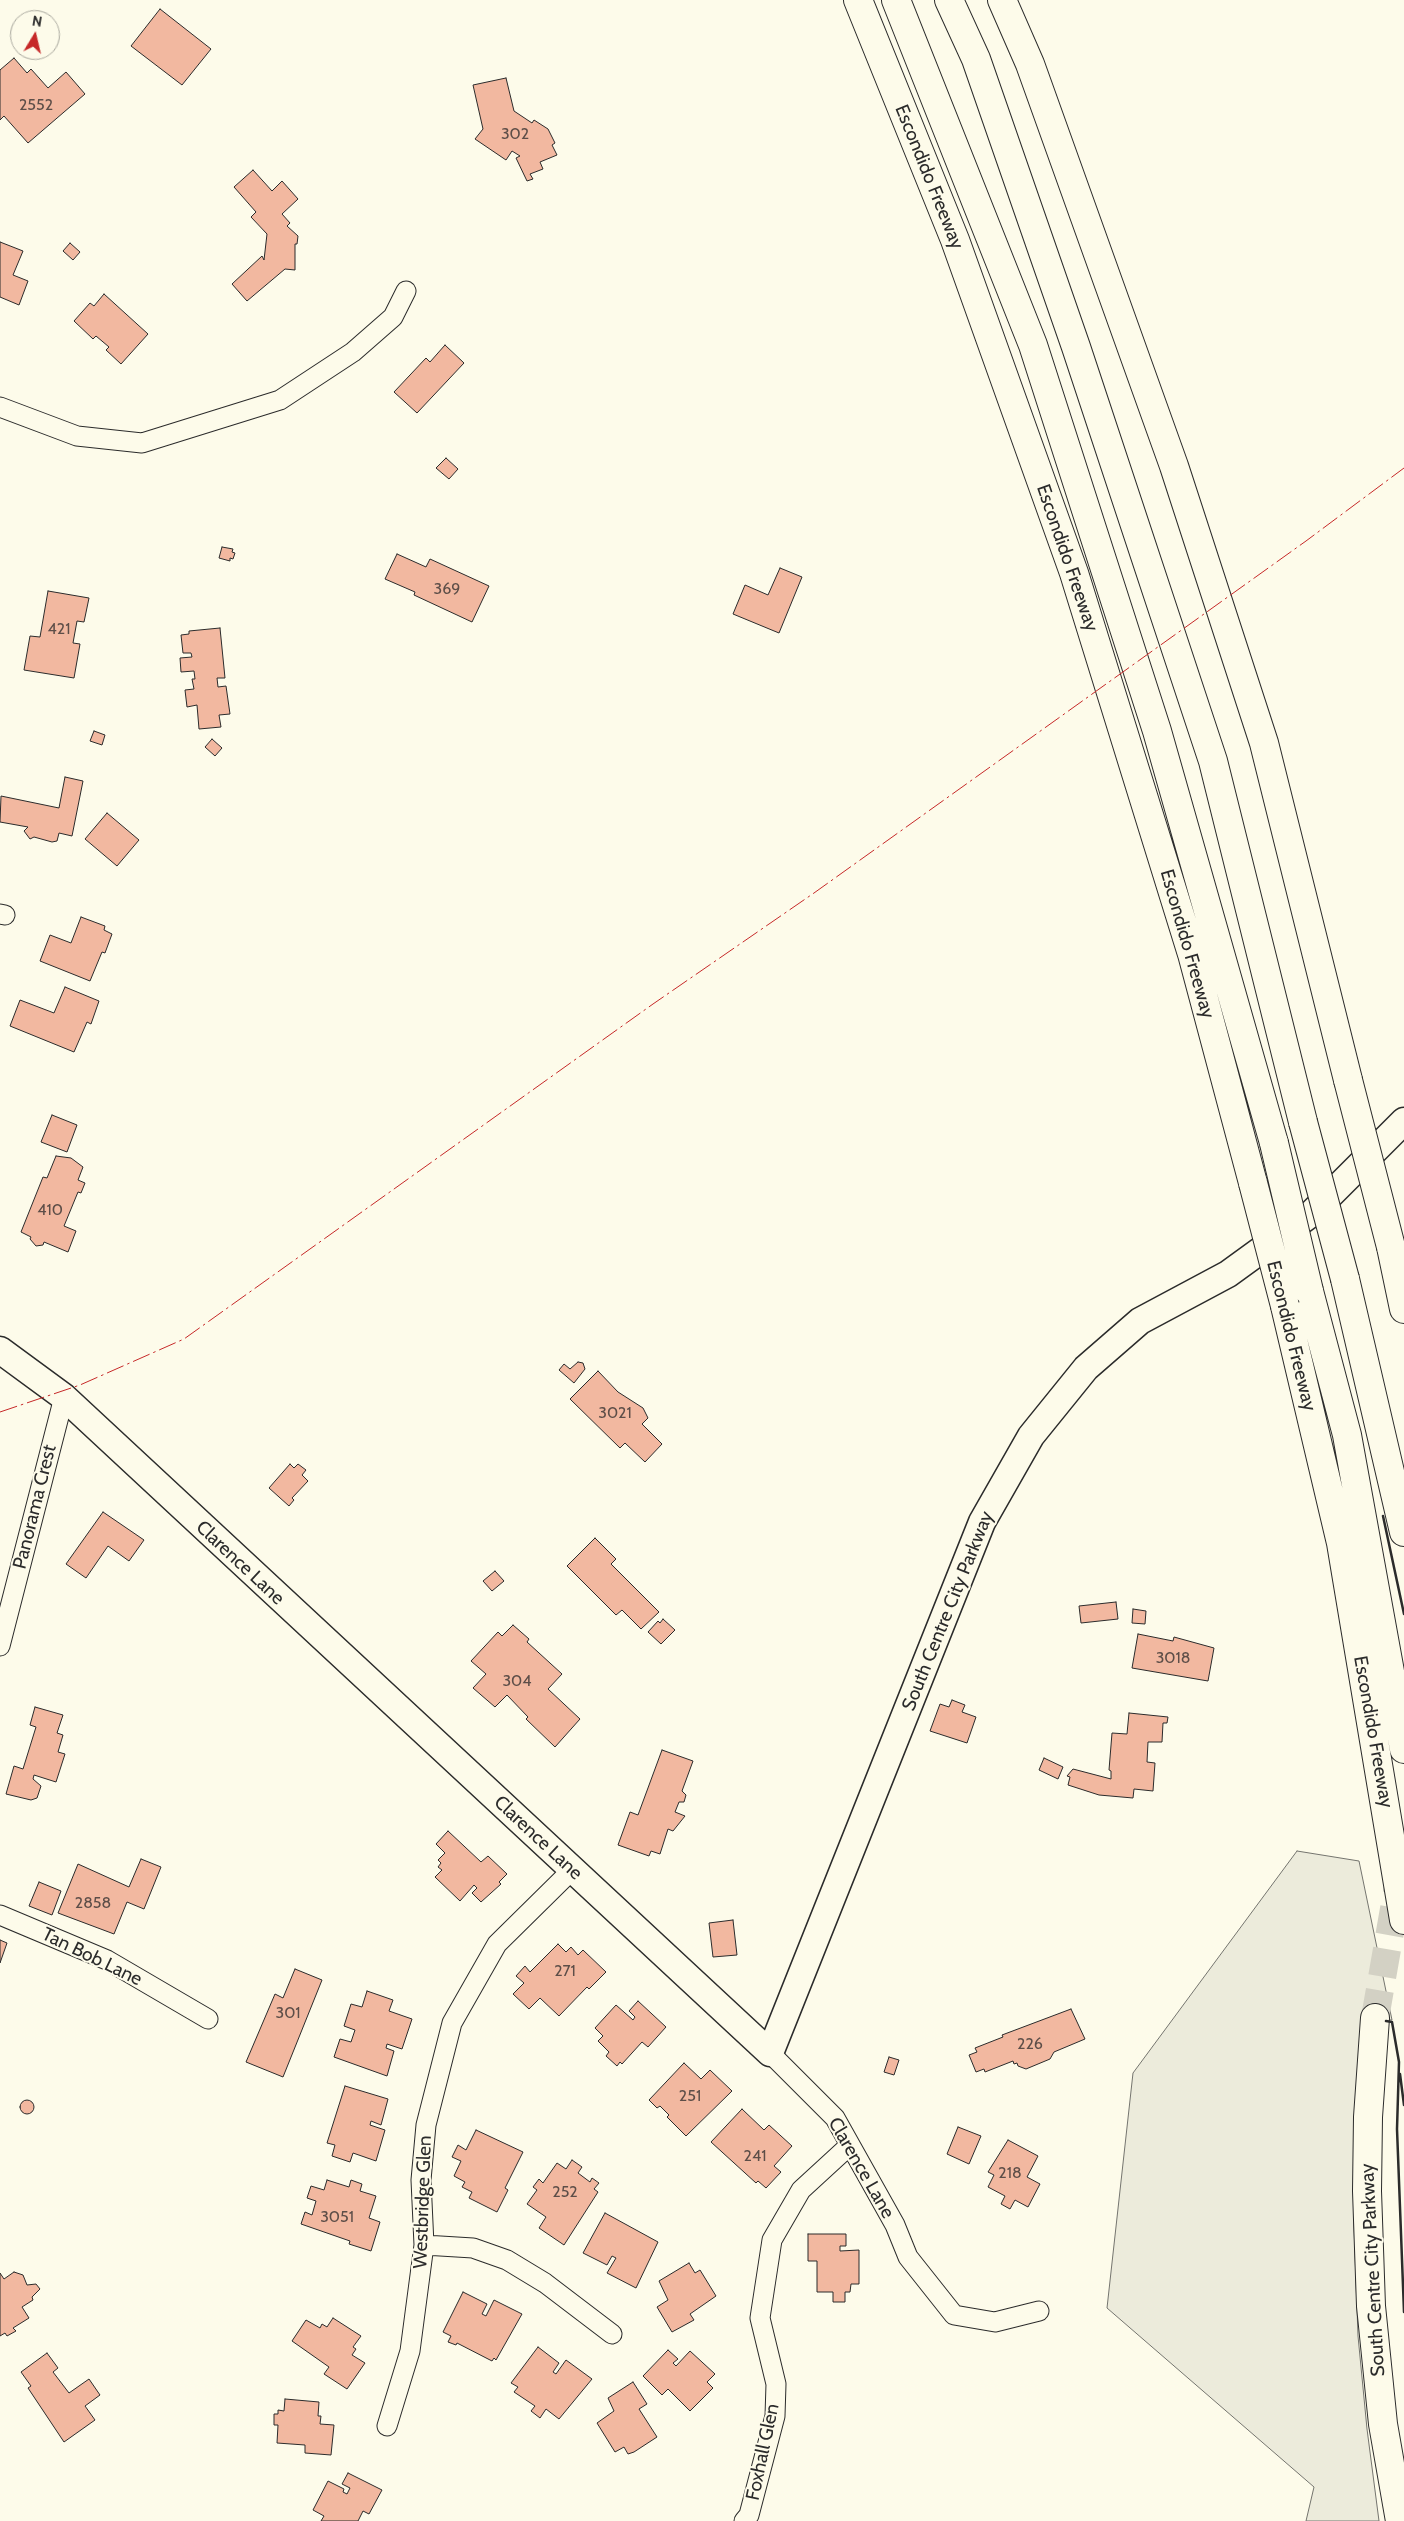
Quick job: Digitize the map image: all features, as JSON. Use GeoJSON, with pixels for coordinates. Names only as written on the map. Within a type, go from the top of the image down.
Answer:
{"type":"FeatureCollection","features":[{"type":"Feature","properties":{"kind":"highway","name":"Escondido Freeway"},"geometry":{"type":"LineString","coordinates":[[858,0],[954,240],[1074,573],[1192,954],[1285,1306],[1341,1543],[1404,1920]]}},
{"type":"Feature","properties":{"kind":"highway"},"geometry":{"type":"LineString","coordinates":[[896,0],[1033,345],[1158,731],[1274,1143],[1346,1435],[1404,1749]]}},
{"type":"Feature","properties":{"kind":"highway"},"geometry":{"type":"LineString","coordinates":[[949,0],[976,59],[1072,337],[1213,761],[1303,1122],[1345,1279],[1404,1532]]}},
{"type":"Feature","properties":{"kind":"highway"},"geometry":{"type":"LineString","coordinates":[[1002,0],[1030,64],[1174,466],[1258,725],[1391,1247],[1404,1309]]}},
{"type":"Feature","properties":{"kind":"highway","name":"South Centre City Parkway"},"geometry":{"type":"LineString","coordinates":[[1375,2018],[1368,2117],[1367,2191],[1371,2306],[1383,2424],[1400,2521]]}},
{"type":"Feature","properties":{"kind":"street"},"geometry":{"type":"LineString","coordinates":[[0,407],[77,436],[142,442],[280,400],[330,369],[380,329],[393,317],[406,291]]}},
{"type":"Feature","properties":{"kind":"street","name":"South Centre City Parkway"},"geometry":{"type":"LineString","coordinates":[[770,2053],[982,1522],[1031,1436],[1086,1368],[1140,1321],[1228,1274],[1312,1213],[1404,1121]]}},
{"type":"Feature","properties":{"kind":"street","name":"Clarence Lane"},"geometry":{"type":"LineString","coordinates":[[0,1350],[64,1397],[770,2053],[835,2118],[895,2225],[908,2257],[954,2315],[995,2322],[1039,2311]]}},
{"type":"Feature","properties":{"kind":"street","name":"Panorama Crest"},"geometry":{"type":"LineString","coordinates":[[0,1646],[64,1397]]}},
{"type":"Feature","properties":{"kind":"street","name":"Westbridge Glen"},"geometry":{"type":"LineString","coordinates":[[387,2426],[410,2351],[424,2245],[421,2180],[426,2125],[452,2023],[497,1944],[572,1870]]}},
{"type":"Feature","properties":{"kind":"street","name":"Tan Bob Lane"},"geometry":{"type":"LineString","coordinates":[[0,1915],[108,1960],[208,2019]]}},
{"type":"Feature","properties":{"kind":"street","name":"Foxhall Glen"},"geometry":{"type":"LineString","coordinates":[[744,2521],[749,2515],[775,2416],[776,2384],[760,2318],[772,2240],[801,2190],[850,2144]]}},
{"type":"Feature","properties":{"kind":"street"},"geometry":{"type":"LineString","coordinates":[[424,2245],[473,2248],[507,2260],[545,2284],[612,2334]]}},
{"type":"Feature","properties":{"kind":"shaded area"},"geometry":{"type":"Polygon","coordinates":[[[1297,1851],[1359,1861],[1392,2020],[1363,2018],[1355,2154],[1354,2226],[1358,2336],[1367,2429],[1379,2521],[1306,2521],[1314,2487],[1107,2308],[1133,2073],[1297,1851]]]}},
{"type":"Feature","properties":{"kind":"building"},"geometry":{"type":"Polygon","coordinates":[[[160,9],[211,49],[182,85],[131,46],[160,9]]]}},
{"type":"Feature","properties":{"kind":"building"},"geometry":{"type":"Polygon","coordinates":[[[12,60],[16,60],[27,73],[31,69],[48,88],[66,72],[85,94],[28,143],[4,116],[0,120],[0,70],[12,60]]]}},
{"type":"Feature","properties":{"kind":"building"},"geometry":{"type":"Polygon","coordinates":[[[506,78],[514,111],[532,123],[534,120],[548,129],[555,143],[552,145],[557,155],[540,162],[543,169],[530,174],[533,179],[527,181],[516,158],[520,156],[512,151],[506,160],[475,139],[483,129],[473,85],[506,78]]]}},
{"type":"Feature","properties":{"kind":"building"},"geometry":{"type":"Polygon","coordinates":[[[253,170],[272,191],[282,181],[298,199],[282,214],[290,223],[287,226],[298,236],[297,244],[295,244],[295,270],[285,269],[247,301],[232,284],[262,256],[264,260],[267,234],[251,217],[256,212],[234,187],[253,170]]]}},
{"type":"Feature","properties":{"kind":"building"},"geometry":{"type":"Polygon","coordinates":[[[0,242],[23,251],[13,275],[28,281],[19,305],[0,297],[0,242]]]}},
{"type":"Feature","properties":{"kind":"building"},"geometry":{"type":"Polygon","coordinates":[[[70,243],[80,252],[73,260],[63,251],[70,243]]]}},
{"type":"Feature","properties":{"kind":"building"},"geometry":{"type":"Polygon","coordinates":[[[104,294],[148,334],[121,364],[106,350],[109,347],[96,336],[93,339],[74,321],[90,303],[94,306],[104,294]]]}},
{"type":"Feature","properties":{"kind":"building"},"geometry":{"type":"Polygon","coordinates":[[[445,345],[464,363],[417,413],[394,392],[426,358],[430,362],[445,345]]]}},
{"type":"Feature","properties":{"kind":"building"},"geometry":{"type":"Polygon","coordinates":[[[446,458],[458,469],[449,479],[436,468],[446,458]]]}},
{"type":"Feature","properties":{"kind":"building"},"geometry":{"type":"Polygon","coordinates":[[[222,547],[233,549],[232,552],[235,553],[233,559],[230,558],[230,561],[219,558],[222,547]]]}},
{"type":"Feature","properties":{"kind":"building"},"geometry":{"type":"Polygon","coordinates":[[[397,554],[426,567],[430,559],[489,586],[472,622],[414,595],[415,592],[385,579],[397,554]]]}},
{"type":"Feature","properties":{"kind":"building"},"geometry":{"type":"Polygon","coordinates":[[[780,568],[802,577],[779,633],[733,614],[745,585],[768,595],[780,568]]]}},
{"type":"Feature","properties":{"kind":"building"},"geometry":{"type":"Polygon","coordinates":[[[48,591],[89,598],[84,622],[77,621],[73,643],[80,644],[74,678],[24,670],[30,636],[40,637],[48,591]]]}},
{"type":"Feature","properties":{"kind":"building"},"geometry":{"type":"Polygon","coordinates":[[[220,628],[225,678],[217,678],[218,687],[226,686],[230,714],[219,715],[221,727],[199,729],[197,705],[187,707],[185,690],[194,689],[192,679],[195,679],[194,671],[181,672],[180,658],[192,657],[191,653],[183,653],[181,635],[189,634],[189,631],[220,628]]]}},
{"type":"Feature","properties":{"kind":"building"},"geometry":{"type":"Polygon","coordinates":[[[94,731],[105,735],[102,745],[90,741],[94,731]]]}},
{"type":"Feature","properties":{"kind":"building"},"geometry":{"type":"Polygon","coordinates":[[[212,739],[222,748],[215,756],[205,747],[212,739]]]}},
{"type":"Feature","properties":{"kind":"building"},"geometry":{"type":"Polygon","coordinates":[[[65,777],[83,781],[72,836],[59,833],[57,841],[52,842],[34,837],[30,839],[24,831],[28,827],[0,822],[1,796],[59,808],[65,777]]]}},
{"type":"Feature","properties":{"kind":"building"},"geometry":{"type":"Polygon","coordinates":[[[107,813],[139,840],[117,866],[85,839],[107,813]]]}},
{"type":"Feature","properties":{"kind":"building"},"geometry":{"type":"Polygon","coordinates":[[[81,917],[105,926],[104,930],[112,934],[105,953],[102,952],[90,981],[40,961],[50,935],[71,943],[81,917]]]}},
{"type":"Feature","properties":{"kind":"building"},"geometry":{"type":"Polygon","coordinates":[[[65,987],[99,1001],[91,1024],[87,1022],[74,1052],[10,1026],[20,1000],[54,1013],[65,987]]]}},
{"type":"Feature","properties":{"kind":"building"},"geometry":{"type":"Polygon","coordinates":[[[52,1115],[77,1125],[67,1152],[41,1142],[52,1115]]]}},
{"type":"Feature","properties":{"kind":"building"},"geometry":{"type":"Polygon","coordinates":[[[56,1156],[71,1158],[83,1167],[78,1180],[85,1183],[81,1193],[78,1192],[64,1226],[76,1231],[68,1252],[44,1242],[43,1245],[36,1246],[30,1239],[31,1237],[21,1232],[43,1177],[47,1178],[56,1156]]]}},
{"type":"Feature","properties":{"kind":"building"},"geometry":{"type":"Polygon","coordinates":[[[578,1362],[583,1363],[585,1369],[574,1383],[559,1370],[564,1364],[570,1369],[578,1362]]]}},
{"type":"Feature","properties":{"kind":"building"},"geometry":{"type":"Polygon","coordinates":[[[598,1371],[618,1392],[643,1408],[648,1418],[642,1424],[662,1444],[645,1462],[625,1443],[620,1448],[570,1399],[598,1371]]]}},
{"type":"Feature","properties":{"kind":"building"},"geometry":{"type":"Polygon","coordinates":[[[290,1464],[294,1468],[298,1464],[306,1470],[302,1475],[308,1481],[292,1498],[294,1500],[289,1506],[269,1488],[290,1464]]]}},
{"type":"Feature","properties":{"kind":"building"},"geometry":{"type":"Polygon","coordinates":[[[103,1512],[144,1540],[129,1561],[108,1546],[86,1578],[66,1564],[103,1512]]]}},
{"type":"Feature","properties":{"kind":"building"},"geometry":{"type":"Polygon","coordinates":[[[595,1538],[616,1559],[611,1564],[659,1612],[641,1629],[622,1610],[616,1615],[567,1566],[595,1538]]]}},
{"type":"Feature","properties":{"kind":"building"},"geometry":{"type":"Polygon","coordinates":[[[495,1571],[504,1581],[492,1591],[483,1581],[495,1571]]]}},
{"type":"Feature","properties":{"kind":"building"},"geometry":{"type":"Polygon","coordinates":[[[1116,1602],[1118,1619],[1081,1623],[1079,1606],[1116,1602]]]}},
{"type":"Feature","properties":{"kind":"building"},"geometry":{"type":"Polygon","coordinates":[[[1133,1609],[1146,1611],[1145,1624],[1132,1623],[1133,1609]]]}},
{"type":"Feature","properties":{"kind":"building"},"geometry":{"type":"Polygon","coordinates":[[[663,1619],[675,1630],[661,1644],[648,1632],[658,1621],[660,1623],[663,1619]]]}},
{"type":"Feature","properties":{"kind":"building"},"geometry":{"type":"Polygon","coordinates":[[[513,1625],[529,1639],[527,1642],[562,1674],[548,1689],[580,1719],[555,1747],[526,1719],[528,1717],[507,1695],[495,1707],[473,1688],[486,1674],[471,1661],[498,1632],[502,1636],[513,1625]]]}},
{"type":"Feature","properties":{"kind":"building"},"geometry":{"type":"Polygon","coordinates":[[[1138,1634],[1173,1641],[1174,1637],[1214,1648],[1208,1681],[1132,1668],[1138,1634]]]}},
{"type":"Feature","properties":{"kind":"building"},"geometry":{"type":"Polygon","coordinates":[[[952,1700],[965,1705],[962,1712],[976,1717],[967,1743],[930,1731],[940,1704],[949,1707],[952,1700]]]}},
{"type":"Feature","properties":{"kind":"building"},"geometry":{"type":"Polygon","coordinates":[[[35,1707],[63,1715],[57,1733],[63,1735],[58,1752],[65,1754],[56,1782],[34,1775],[33,1779],[41,1786],[37,1798],[31,1800],[6,1794],[14,1766],[23,1769],[36,1727],[30,1725],[35,1707]]]}},
{"type":"Feature","properties":{"kind":"building"},"geometry":{"type":"Polygon","coordinates":[[[1129,1713],[1168,1717],[1167,1723],[1163,1723],[1162,1742],[1148,1742],[1147,1762],[1155,1763],[1153,1791],[1134,1789],[1133,1798],[1099,1795],[1068,1785],[1070,1777],[1067,1776],[1073,1769],[1111,1779],[1111,1771],[1109,1770],[1112,1733],[1127,1734],[1129,1713]]]}},
{"type":"Feature","properties":{"kind":"building"},"geometry":{"type":"Polygon","coordinates":[[[662,1750],[693,1761],[682,1791],[686,1795],[684,1802],[679,1802],[675,1812],[685,1816],[673,1831],[668,1829],[660,1854],[651,1851],[649,1856],[618,1845],[630,1812],[638,1815],[662,1750]]]}},
{"type":"Feature","properties":{"kind":"building"},"geometry":{"type":"Polygon","coordinates":[[[1044,1758],[1063,1767],[1058,1779],[1039,1770],[1044,1758]]]}},
{"type":"Feature","properties":{"kind":"building"},"geometry":{"type":"Polygon","coordinates":[[[448,1831],[481,1862],[488,1856],[507,1874],[499,1882],[501,1884],[481,1902],[472,1893],[477,1888],[474,1885],[460,1901],[435,1877],[442,1870],[438,1867],[441,1863],[438,1860],[445,1853],[436,1844],[448,1831]]]}},
{"type":"Feature","properties":{"kind":"building"},"geometry":{"type":"Polygon","coordinates":[[[141,1859],[161,1867],[144,1909],[127,1902],[114,1934],[58,1913],[78,1864],[129,1887],[141,1859]]]}},
{"type":"Feature","properties":{"kind":"building"},"geometry":{"type":"Polygon","coordinates":[[[39,1882],[61,1891],[52,1915],[29,1906],[39,1882]]]}},
{"type":"Feature","properties":{"kind":"building"},"geometry":{"type":"Polygon","coordinates":[[[733,1920],[737,1955],[713,1957],[709,1923],[733,1920]]]}},
{"type":"Feature","properties":{"kind":"building"},"geometry":{"type":"Polygon","coordinates":[[[0,1940],[7,1943],[0,1963],[0,1940]]]}},
{"type":"Feature","properties":{"kind":"building"},"geometry":{"type":"Polygon","coordinates":[[[558,1944],[566,1952],[571,1947],[578,1955],[583,1950],[606,1972],[589,1989],[587,1987],[559,2016],[540,1998],[529,2009],[513,1994],[524,1983],[516,1976],[525,1966],[530,1972],[558,1944]]]}},
{"type":"Feature","properties":{"kind":"building"},"geometry":{"type":"Polygon","coordinates":[[[295,1969],[322,1980],[283,2077],[246,2062],[275,1994],[283,1998],[295,1969]]]}},
{"type":"Feature","properties":{"kind":"building"},"geometry":{"type":"Polygon","coordinates":[[[367,1991],[393,2000],[389,2011],[412,2019],[402,2049],[387,2044],[386,2048],[394,2051],[387,2076],[334,2057],[340,2039],[351,2042],[355,2030],[344,2026],[351,2004],[362,2007],[367,1991]]]}},
{"type":"Feature","properties":{"kind":"building"},"geometry":{"type":"Polygon","coordinates":[[[638,2001],[666,2027],[648,2047],[642,2042],[622,2064],[620,2062],[617,2066],[606,2056],[609,2052],[598,2041],[603,2036],[595,2028],[616,2005],[633,2020],[635,2017],[629,2011],[638,2001]]]}},
{"type":"Feature","properties":{"kind":"building"},"geometry":{"type":"Polygon","coordinates":[[[1071,2009],[1085,2039],[1054,2052],[1050,2059],[1026,2069],[1018,2066],[1017,2063],[1014,2064],[1013,2061],[985,2072],[984,2069],[976,2072],[969,2055],[977,2052],[975,2048],[1003,2037],[1002,2035],[1071,2009]]]}},
{"type":"Feature","properties":{"kind":"building"},"geometry":{"type":"Polygon","coordinates":[[[889,2057],[899,2060],[894,2075],[884,2072],[889,2057]]]}},
{"type":"Feature","properties":{"kind":"building"},"geometry":{"type":"Polygon","coordinates":[[[684,2063],[701,2079],[710,2070],[732,2091],[686,2136],[667,2117],[669,2115],[660,2106],[657,2108],[649,2100],[684,2063]]]}},
{"type":"Feature","properties":{"kind":"building"},"geometry":{"type":"Polygon","coordinates":[[[345,2086],[388,2099],[381,2125],[371,2121],[370,2125],[385,2130],[376,2161],[353,2153],[350,2162],[332,2156],[335,2145],[327,2143],[345,2086]]]}},
{"type":"Feature","properties":{"kind":"building"},"geometry":{"type":"Polygon","coordinates":[[[27,2100],[32,2102],[34,2107],[32,2112],[27,2114],[22,2112],[20,2107],[22,2102],[27,2100]]]}},
{"type":"Feature","properties":{"kind":"building"},"geometry":{"type":"Polygon","coordinates":[[[742,2109],[764,2130],[769,2125],[792,2146],[774,2166],[781,2172],[766,2188],[758,2181],[756,2183],[711,2142],[742,2109]]]}},
{"type":"Feature","properties":{"kind":"building"},"geometry":{"type":"Polygon","coordinates":[[[958,2127],[981,2136],[969,2164],[947,2154],[958,2127]]]}},
{"type":"Feature","properties":{"kind":"building"},"geometry":{"type":"Polygon","coordinates":[[[476,2130],[523,2152],[505,2188],[508,2190],[497,2212],[469,2198],[472,2192],[462,2187],[465,2182],[454,2176],[461,2161],[452,2157],[458,2145],[466,2150],[476,2130]]]}},
{"type":"Feature","properties":{"kind":"building"},"geometry":{"type":"Polygon","coordinates":[[[1008,2140],[1038,2156],[1027,2177],[1040,2184],[1028,2207],[1015,2200],[1010,2209],[1001,2204],[1005,2196],[988,2187],[994,2175],[988,2172],[1008,2140]]]}},
{"type":"Feature","properties":{"kind":"building"},"geometry":{"type":"Polygon","coordinates":[[[572,2160],[582,2167],[578,2173],[590,2182],[592,2178],[599,2183],[594,2189],[598,2192],[564,2245],[539,2228],[546,2217],[527,2204],[537,2190],[533,2187],[539,2179],[543,2183],[557,2163],[566,2169],[572,2160]]]}},
{"type":"Feature","properties":{"kind":"building"},"geometry":{"type":"Polygon","coordinates":[[[327,2180],[349,2187],[351,2180],[362,2184],[360,2191],[376,2196],[369,2218],[380,2222],[371,2251],[349,2244],[350,2241],[301,2224],[305,2212],[312,2215],[316,2201],[307,2198],[311,2186],[324,2190],[327,2180]]]}},
{"type":"Feature","properties":{"kind":"building"},"geometry":{"type":"Polygon","coordinates":[[[605,2213],[658,2242],[636,2288],[607,2273],[616,2258],[612,2256],[607,2265],[583,2253],[605,2213]]]}},
{"type":"Feature","properties":{"kind":"building"},"geometry":{"type":"Polygon","coordinates":[[[808,2234],[846,2234],[846,2246],[840,2246],[840,2251],[859,2250],[859,2284],[851,2284],[850,2292],[845,2292],[845,2302],[833,2302],[833,2292],[817,2292],[817,2261],[808,2261],[808,2234]]]}},
{"type":"Feature","properties":{"kind":"building"},"geometry":{"type":"Polygon","coordinates":[[[689,2263],[695,2273],[700,2270],[716,2296],[690,2314],[694,2320],[672,2332],[657,2307],[668,2300],[659,2281],[689,2263]]]}},
{"type":"Feature","properties":{"kind":"building"},"geometry":{"type":"Polygon","coordinates":[[[14,2272],[23,2275],[27,2285],[36,2284],[40,2289],[32,2297],[33,2300],[22,2307],[29,2318],[13,2328],[16,2331],[7,2336],[5,2333],[0,2336],[0,2273],[4,2279],[14,2272]]]}},
{"type":"Feature","properties":{"kind":"building"},"geometry":{"type":"Polygon","coordinates":[[[463,2292],[487,2304],[482,2314],[486,2316],[494,2300],[522,2314],[496,2360],[494,2358],[492,2361],[457,2343],[456,2345],[448,2342],[451,2336],[443,2332],[463,2292]]]}},
{"type":"Feature","properties":{"kind":"building"},"geometry":{"type":"Polygon","coordinates":[[[333,2318],[361,2336],[353,2347],[356,2349],[352,2355],[365,2363],[347,2389],[324,2374],[329,2367],[292,2341],[306,2320],[320,2328],[322,2324],[327,2327],[333,2318]]]}},
{"type":"Feature","properties":{"kind":"building"},"geometry":{"type":"Polygon","coordinates":[[[538,2347],[559,2363],[553,2372],[556,2374],[566,2360],[592,2379],[559,2419],[546,2409],[540,2418],[531,2411],[535,2406],[514,2392],[518,2387],[511,2383],[538,2347]]]}},
{"type":"Feature","properties":{"kind":"building"},"geometry":{"type":"Polygon","coordinates":[[[668,2350],[678,2359],[673,2363],[676,2366],[690,2351],[715,2374],[707,2382],[713,2388],[690,2411],[668,2389],[662,2395],[643,2376],[668,2350]]]}},
{"type":"Feature","properties":{"kind":"building"},"geometry":{"type":"Polygon","coordinates":[[[47,2353],[58,2368],[53,2372],[69,2393],[89,2379],[100,2395],[85,2406],[95,2420],[64,2442],[28,2388],[31,2386],[21,2372],[47,2353]]]}},
{"type":"Feature","properties":{"kind":"building"},"geometry":{"type":"Polygon","coordinates":[[[633,2382],[647,2404],[639,2409],[657,2437],[634,2452],[628,2454],[624,2447],[615,2452],[597,2423],[614,2411],[608,2398],[633,2382]]]}},
{"type":"Feature","properties":{"kind":"building"},"geometry":{"type":"Polygon","coordinates":[[[285,2399],[319,2402],[318,2416],[321,2416],[320,2424],[334,2425],[331,2455],[305,2453],[305,2445],[277,2443],[278,2425],[274,2425],[274,2414],[278,2414],[278,2410],[284,2411],[285,2399]]]}},
{"type":"Feature","properties":{"kind":"building"},"geometry":{"type":"Polygon","coordinates":[[[348,2473],[382,2490],[369,2514],[363,2511],[358,2521],[321,2521],[324,2516],[313,2510],[328,2481],[344,2489],[343,2492],[347,2494],[350,2488],[342,2484],[348,2473]]]}},
{"type":"Feature","properties":{"kind":"tunnel"},"geometry":{"type":"LineString","coordinates":[[1375,2018],[1398,1886]]}},
{"type":"Feature","properties":{"kind":"wall"},"geometry":{"type":"LineString","coordinates":[[1383,1516],[1404,1614]]}},
{"type":"Feature","properties":{"kind":"wall"},"geometry":{"type":"LineString","coordinates":[[1386,2021],[1392,2022],[1399,2062],[1397,2129],[1404,2312]]}},
{"type":"Feature","properties":{"kind":"wall"},"geometry":{"type":"LineString","coordinates":[[1400,2074],[1404,2105]]}},
{"type":"Feature","properties":{"kind":"power"},"geometry":{"type":"LineString","coordinates":[[0,1412],[80,1385],[184,1339],[653,1004],[814,893],[1306,541],[1404,468]]}}]}
